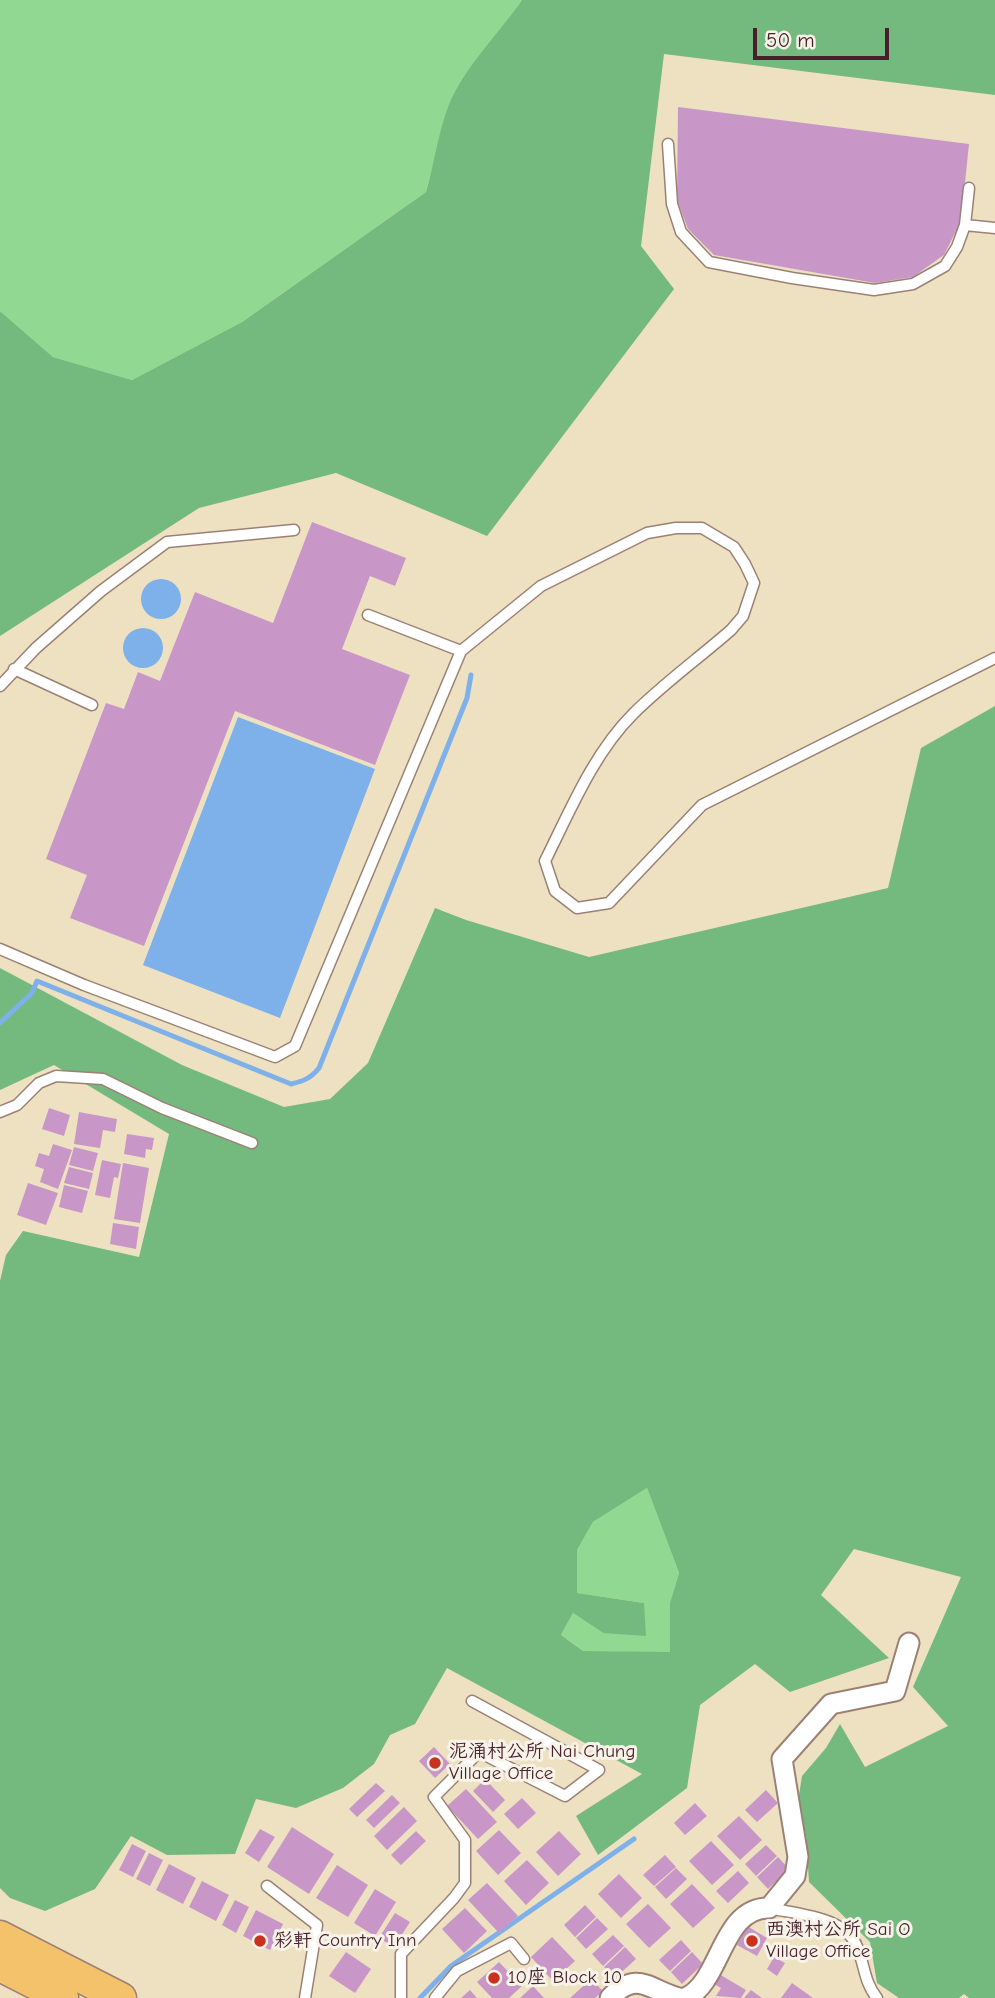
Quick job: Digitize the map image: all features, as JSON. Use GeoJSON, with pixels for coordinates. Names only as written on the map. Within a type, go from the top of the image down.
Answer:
{"type":"FeatureCollection","features":[{"type":"Feature","properties":{"kind":"main road"},"geometry":{"type":"LineString","coordinates":[[0,1937],[121,1998]]}},
{"type":"Feature","properties":{"kind":"main road"},"geometry":{"type":"LineString","coordinates":[[0,1966],[63,1998]]}},
{"type":"Feature","properties":{"kind":"street"},"geometry":{"type":"LineString","coordinates":[[685,1998],[692,1995],[713,1967],[733,1927],[757,1909],[769,1908],[792,1881],[797,1849],[782,1759],[831,1704],[895,1691],[909,1643]]}},
{"type":"Feature","properties":{"kind":"street"},"geometry":{"type":"LineString","coordinates":[[610,1998],[620,1987],[637,1982],[679,1998]]}},
{"type":"Feature","properties":{"kind":"lane"},"geometry":{"type":"LineString","coordinates":[[668,144],[672,204],[681,232],[709,262],[874,290],[913,284],[945,266],[957,247],[965,225],[969,188]]}},
{"type":"Feature","properties":{"kind":"lane"},"geometry":{"type":"LineString","coordinates":[[965,225],[995,228]]}},
{"type":"Feature","properties":{"kind":"lane"},"geometry":{"type":"LineString","coordinates":[[0,949],[84,985],[275,1057],[295,1046],[461,651],[541,586],[647,533],[676,528],[702,528],[734,547],[746,564],[754,583],[743,616],[731,630],[632,715],[604,751],[545,860],[555,891],[577,908],[609,903],[702,805],[995,658]]}},
{"type":"Feature","properties":{"kind":"lane"},"geometry":{"type":"LineString","coordinates":[[0,686],[14,669],[100,591],[167,542],[294,530]]}},
{"type":"Feature","properties":{"kind":"lane"},"geometry":{"type":"LineString","coordinates":[[368,615],[461,651]]}},
{"type":"Feature","properties":{"kind":"lane"},"geometry":{"type":"LineString","coordinates":[[14,669],[92,705]]}},
{"type":"Feature","properties":{"kind":"lane"},"geometry":{"type":"LineString","coordinates":[[0,1112],[18,1105],[39,1083],[56,1076],[103,1080],[162,1108],[252,1143]]}},
{"type":"Feature","properties":{"kind":"lane"},"geometry":{"type":"LineString","coordinates":[[401,1998],[401,1954],[465,1883],[465,1840],[434,1797],[479,1752],[565,1796],[599,1770],[472,1701]]}},
{"type":"Feature","properties":{"kind":"lane"},"geometry":{"type":"LineString","coordinates":[[267,1886],[317,1925],[305,1998]]}},
{"type":"Feature","properties":{"kind":"lane"},"geometry":{"type":"LineString","coordinates":[[769,1908],[822,1920],[845,1929],[856,1944],[864,1977],[877,1998]]}},
{"type":"Feature","properties":{"kind":"lane"},"geometry":{"type":"LineString","coordinates":[[435,1998],[457,1971],[511,1943],[524,1959]]}},
{"type":"Feature","properties":{"kind":"green space"},"geometry":{"type":"Polygon","coordinates":[[[0,0],[522,0],[448,107],[426,192],[242,322],[132,380],[53,357],[0,311],[0,0]]]}},
{"type":"Feature","properties":{"kind":"green space"},"geometry":{"type":"Polygon","coordinates":[[[522,0],[995,0],[995,95],[664,54],[641,246],[674,289],[487,536],[336,473],[199,508],[0,636],[0,311],[53,357],[132,380],[242,322],[426,192],[441,128],[455,92],[472,65],[522,0]]]}},
{"type":"Feature","properties":{"kind":"green space"},"geometry":{"type":"Polygon","coordinates":[[[995,706],[995,1998],[969,1998],[964,1994],[959,1998],[899,1998],[877,1983],[870,1942],[809,1882],[806,1834],[797,1808],[802,1776],[826,1748],[840,1724],[865,1767],[948,1726],[913,1687],[961,1577],[854,1549],[821,1595],[889,1658],[790,1692],[755,1664],[700,1705],[687,1788],[598,1855],[576,1816],[642,1774],[447,1668],[415,1724],[390,1735],[374,1764],[343,1788],[296,1808],[256,1799],[235,1854],[167,1855],[131,1836],[95,1889],[45,1911],[10,1898],[0,1888],[0,1281],[6,1255],[23,1231],[139,1257],[169,1134],[54,1065],[0,1090],[0,968],[182,1065],[284,1107],[330,1099],[368,1063],[435,908],[589,957],[888,888],[921,748],[995,706]],[[647,1488],[593,1522],[577,1550],[577,1593],[644,1603],[646,1636],[603,1633],[573,1613],[561,1635],[583,1651],[670,1652],[670,1603],[679,1573],[647,1488]]]}},
{"type":"Feature","properties":{"kind":"green space"},"geometry":{"type":"Polygon","coordinates":[[[647,1488],[679,1573],[670,1604],[670,1653],[583,1651],[561,1635],[573,1613],[603,1633],[644,1603],[576,1593],[577,1550],[593,1522],[647,1488]]]}},
{"type":"Feature","properties":{"kind":"water"},"geometry":{"type":"Polygon","coordinates":[[[161,579],[169,580],[175,585],[180,591],[180,607],[175,613],[169,618],[161,619],[153,618],[147,613],[142,607],[141,599],[142,591],[147,585],[153,580],[161,579]]]}},
{"type":"Feature","properties":{"kind":"water"},"geometry":{"type":"Polygon","coordinates":[[[143,628],[151,629],[157,634],[162,640],[162,656],[157,662],[151,667],[143,668],[135,667],[129,662],[124,656],[123,648],[124,640],[129,634],[135,629],[143,628]]]}},
{"type":"Feature","properties":{"kind":"water"},"geometry":{"type":"Polygon","coordinates":[[[238,717],[375,769],[280,1018],[143,965],[238,717]]]}},
{"type":"Feature","properties":{"kind":"building"},"geometry":{"type":"Polygon","coordinates":[[[678,107],[969,144],[961,221],[944,255],[913,277],[875,283],[714,255],[688,229],[677,200],[678,107]]]}},
{"type":"Feature","properties":{"kind":"building"},"geometry":{"type":"Polygon","coordinates":[[[312,522],[406,558],[395,586],[370,576],[342,649],[410,675],[375,765],[235,711],[144,946],[70,918],[87,875],[46,859],[106,703],[124,709],[138,672],[160,681],[195,592],[273,623],[312,522]]]}},
{"type":"Feature","properties":{"kind":"building"},"geometry":{"type":"Polygon","coordinates":[[[49,1108],[70,1115],[64,1136],[42,1129],[49,1108]]]}},
{"type":"Feature","properties":{"kind":"building"},"geometry":{"type":"Polygon","coordinates":[[[79,1112],[117,1119],[115,1132],[103,1130],[100,1148],[74,1144],[79,1112]]]}},
{"type":"Feature","properties":{"kind":"building"},"geometry":{"type":"Polygon","coordinates":[[[127,1134],[154,1138],[152,1150],[146,1149],[145,1158],[124,1154],[127,1134]]]}},
{"type":"Feature","properties":{"kind":"building"},"geometry":{"type":"Polygon","coordinates":[[[53,1144],[72,1150],[58,1189],[40,1182],[44,1169],[35,1166],[39,1153],[49,1156],[53,1144]]]}},
{"type":"Feature","properties":{"kind":"building"},"geometry":{"type":"Polygon","coordinates":[[[74,1147],[98,1153],[93,1171],[69,1165],[74,1147]]]}},
{"type":"Feature","properties":{"kind":"building"},"geometry":{"type":"Polygon","coordinates":[[[102,1160],[121,1164],[118,1178],[114,1177],[110,1198],[95,1195],[102,1160]]]}},
{"type":"Feature","properties":{"kind":"building"},"geometry":{"type":"Polygon","coordinates":[[[123,1163],[149,1168],[140,1223],[114,1219],[123,1163]]]}},
{"type":"Feature","properties":{"kind":"building"},"geometry":{"type":"Polygon","coordinates":[[[69,1167],[93,1173],[89,1189],[64,1183],[69,1167]]]}},
{"type":"Feature","properties":{"kind":"building"},"geometry":{"type":"Polygon","coordinates":[[[28,1183],[58,1193],[46,1225],[17,1215],[28,1183]]]}},
{"type":"Feature","properties":{"kind":"building"},"geometry":{"type":"Polygon","coordinates":[[[64,1185],[88,1191],[82,1213],[59,1207],[64,1185]]]}},
{"type":"Feature","properties":{"kind":"building"},"geometry":{"type":"Polygon","coordinates":[[[113,1223],[139,1227],[136,1249],[110,1244],[113,1223]]]}},
{"type":"Feature","properties":{"kind":"building","name":"泥涌村公所 Nai Chung Village Office"},"geometry":{"type":"Polygon","coordinates":[[[434,1747],[450,1764],[435,1778],[419,1761],[434,1747]]]}},
{"type":"Feature","properties":{"kind":"building"},"geometry":{"type":"Polygon","coordinates":[[[485,1779],[505,1800],[493,1812],[473,1791],[485,1779]]]}},
{"type":"Feature","properties":{"kind":"building"},"geometry":{"type":"Polygon","coordinates":[[[376,1783],[385,1791],[357,1817],[349,1809],[376,1783]]]}},
{"type":"Feature","properties":{"kind":"building"},"geometry":{"type":"Polygon","coordinates":[[[466,1789],[497,1822],[478,1839],[447,1806],[466,1789]]]}},
{"type":"Feature","properties":{"kind":"building"},"geometry":{"type":"Polygon","coordinates":[[[766,1790],[778,1803],[757,1822],[745,1810],[766,1790]]]}},
{"type":"Feature","properties":{"kind":"building"},"geometry":{"type":"Polygon","coordinates":[[[392,1795],[400,1803],[374,1828],[366,1820],[392,1795]]]}},
{"type":"Feature","properties":{"kind":"building"},"geometry":{"type":"Polygon","coordinates":[[[522,1798],[536,1813],[518,1829],[504,1814],[522,1798]]]}},
{"type":"Feature","properties":{"kind":"building"},"geometry":{"type":"Polygon","coordinates":[[[695,1803],[707,1816],[685,1835],[674,1823],[695,1803]]]}},
{"type":"Feature","properties":{"kind":"building"},"geometry":{"type":"Polygon","coordinates":[[[404,1807],[417,1821],[387,1850],[374,1836],[404,1807]]]}},
{"type":"Feature","properties":{"kind":"building"},"geometry":{"type":"Polygon","coordinates":[[[739,1816],[762,1840],[740,1860],[717,1836],[739,1816]]]}},
{"type":"Feature","properties":{"kind":"building"},"geometry":{"type":"Polygon","coordinates":[[[292,1827],[334,1854],[309,1894],[267,1867],[292,1827]]]}},
{"type":"Feature","properties":{"kind":"building"},"geometry":{"type":"Polygon","coordinates":[[[260,1829],[275,1837],[259,1862],[245,1853],[260,1829]]]}},
{"type":"Feature","properties":{"kind":"building"},"geometry":{"type":"Polygon","coordinates":[[[499,1830],[521,1853],[498,1875],[476,1851],[499,1830]]]}},
{"type":"Feature","properties":{"kind":"building"},"geometry":{"type":"Polygon","coordinates":[[[416,1831],[426,1841],[401,1865],[391,1855],[416,1831]]]}},
{"type":"Feature","properties":{"kind":"building"},"geometry":{"type":"Polygon","coordinates":[[[559,1831],[581,1854],[558,1876],[536,1852],[559,1831]]]}},
{"type":"Feature","properties":{"kind":"building"},"geometry":{"type":"Polygon","coordinates":[[[711,1841],[734,1865],[712,1885],[689,1861],[711,1841]]]}},
{"type":"Feature","properties":{"kind":"building"},"geometry":{"type":"Polygon","coordinates":[[[132,1844],[146,1851],[133,1877],[119,1870],[132,1844]]]}},
{"type":"Feature","properties":{"kind":"building"},"geometry":{"type":"Polygon","coordinates":[[[766,1845],[777,1856],[756,1876],[745,1864],[766,1845]]]}},
{"type":"Feature","properties":{"kind":"building"},"geometry":{"type":"Polygon","coordinates":[[[149,1853],[163,1860],[150,1886],[136,1879],[149,1853]]]}},
{"type":"Feature","properties":{"kind":"building"},"geometry":{"type":"Polygon","coordinates":[[[665,1855],[676,1867],[654,1886],[643,1875],[665,1855]]]}},
{"type":"Feature","properties":{"kind":"building"},"geometry":{"type":"Polygon","coordinates":[[[778,1857],[789,1869],[768,1889],[757,1877],[778,1857]]]}},
{"type":"Feature","properties":{"kind":"building"},"geometry":{"type":"Polygon","coordinates":[[[527,1860],[549,1883],[526,1905],[504,1881],[527,1860]]]}},
{"type":"Feature","properties":{"kind":"building"},"geometry":{"type":"Polygon","coordinates":[[[169,1864],[196,1878],[183,1904],[156,1890],[169,1864]]]}},
{"type":"Feature","properties":{"kind":"building"},"geometry":{"type":"Polygon","coordinates":[[[337,1865],[368,1885],[348,1917],[316,1898],[337,1865]]]}},
{"type":"Feature","properties":{"kind":"building"},"geometry":{"type":"Polygon","coordinates":[[[676,1868],[687,1879],[666,1899],[655,1887],[676,1868]]]}},
{"type":"Feature","properties":{"kind":"building"},"geometry":{"type":"Polygon","coordinates":[[[738,1871],[749,1883],[728,1903],[716,1891],[738,1871]]]}},
{"type":"Feature","properties":{"kind":"building"},"geometry":{"type":"Polygon","coordinates":[[[619,1874],[642,1898],[621,1918],[598,1894],[619,1874]]]}},
{"type":"Feature","properties":{"kind":"building"},"geometry":{"type":"Polygon","coordinates":[[[202,1881],[229,1895],[216,1921],[189,1907],[202,1881]]]}},
{"type":"Feature","properties":{"kind":"building"},"geometry":{"type":"Polygon","coordinates":[[[487,1883],[518,1916],[499,1933],[468,1900],[487,1883]]]}},
{"type":"Feature","properties":{"kind":"building"},"geometry":{"type":"Polygon","coordinates":[[[692,1884],[715,1908],[693,1928],[670,1904],[692,1884]]]}},
{"type":"Feature","properties":{"kind":"building"},"geometry":{"type":"Polygon","coordinates":[[[375,1889],[396,1902],[375,1936],[354,1923],[375,1889]]]}},
{"type":"Feature","properties":{"kind":"building"},"geometry":{"type":"Polygon","coordinates":[[[235,1900],[249,1907],[236,1933],[222,1925],[235,1900]]]}},
{"type":"Feature","properties":{"kind":"building"},"geometry":{"type":"Polygon","coordinates":[[[648,1904],[671,1928],[649,1948],[626,1924],[648,1904]]]}},
{"type":"Feature","properties":{"kind":"building"},"geometry":{"type":"Polygon","coordinates":[[[585,1905],[596,1917],[575,1937],[564,1925],[585,1905]]]}},
{"type":"Feature","properties":{"kind":"building"},"geometry":{"type":"Polygon","coordinates":[[[465,1908],[487,1931],[464,1953],[442,1929],[465,1908]]]}},
{"type":"Feature","properties":{"kind":"building"},"geometry":{"type":"Polygon","coordinates":[[[256,1910],[283,1924],[270,1950],[243,1936],[256,1910]]]}},
{"type":"Feature","properties":{"kind":"building"},"geometry":{"type":"Polygon","coordinates":[[[395,1913],[410,1922],[394,1947],[379,1938],[395,1913]]]}},
{"type":"Feature","properties":{"kind":"building"},"geometry":{"type":"Polygon","coordinates":[[[597,1918],[608,1929],[586,1949],[576,1938],[597,1918]]]}},
{"type":"Feature","properties":{"kind":"building","name":"西澳村公所 Sai O Village Office"},"geometry":{"type":"Polygon","coordinates":[[[747,1926],[767,1938],[757,1956],[737,1945],[747,1926]]]}},
{"type":"Feature","properties":{"kind":"building"},"geometry":{"type":"Polygon","coordinates":[[[613,1935],[624,1946],[603,1966],[592,1954],[613,1935]]]}},
{"type":"Feature","properties":{"kind":"building"},"geometry":{"type":"Polygon","coordinates":[[[552,1937],[575,1961],[553,1981],[531,1957],[552,1937]]]}},
{"type":"Feature","properties":{"kind":"building"},"geometry":{"type":"Polygon","coordinates":[[[681,1940],[691,1951],[670,1971],[659,1960],[681,1940]]]}},
{"type":"Feature","properties":{"kind":"building"},"geometry":{"type":"Polygon","coordinates":[[[625,1947],[636,1959],[614,1979],[604,1967],[625,1947]]]}},
{"type":"Feature","properties":{"kind":"building"},"geometry":{"type":"Polygon","coordinates":[[[346,1952],[371,1969],[355,1993],[329,1976],[346,1952]]]}},
{"type":"Feature","properties":{"kind":"building"},"geometry":{"type":"Polygon","coordinates":[[[692,1952],[703,1964],[682,1984],[671,1972],[692,1952]]]}},
{"type":"Feature","properties":{"kind":"building"},"geometry":{"type":"Polygon","coordinates":[[[774,1957],[785,1963],[777,1976],[767,1969],[774,1957]]]}},
{"type":"Feature","properties":{"kind":"building"},"geometry":{"type":"Polygon","coordinates":[[[499,1962],[522,1986],[509,1998],[492,1998],[477,1982],[499,1962]]]}},
{"type":"Feature","properties":{"kind":"building"},"geometry":{"type":"Polygon","coordinates":[[[719,1974],[746,1990],[741,1998],[716,1996],[721,1988],[714,1984],[719,1974]]]}},
{"type":"Feature","properties":{"kind":"building"},"geometry":{"type":"Polygon","coordinates":[[[591,1979],[603,1991],[595,1998],[570,1998],[591,1979]]]}},
{"type":"Feature","properties":{"kind":"building"},"geometry":{"type":"Polygon","coordinates":[[[792,1983],[813,1998],[781,1998],[792,1983]]]}},
{"type":"Feature","properties":{"kind":"building"},"geometry":{"type":"Polygon","coordinates":[[[533,1986],[544,1998],[520,1998],[533,1986]]]}},
{"type":"Feature","properties":{"kind":"building"},"geometry":{"type":"Polygon","coordinates":[[[470,1990],[477,1998],[461,1998],[470,1990]]]}},
{"type":"Feature","properties":{"kind":"building"},"geometry":{"type":"Polygon","coordinates":[[[751,1990],[762,1998],[744,1998],[751,1990]]]}},
{"type":"Feature","properties":{"kind":"waterway"},"geometry":{"type":"LineString","coordinates":[[0,1023],[32,993],[37,981],[291,1084],[310,1077],[319,1068],[467,698],[471,675]]}},
{"type":"Feature","properties":{"kind":"waterway"},"geometry":{"type":"LineString","coordinates":[[420,1998],[451,1966],[634,1839]]}},
{"type":"Feature","properties":{"kind":"place","name":"泥涌村公所 Nai Chung Village Office"},"geometry":{"type":"Point","coordinates":[435,1763]}},
{"type":"Feature","properties":{"kind":"place","name":"彩軒 Country Inn"},"geometry":{"type":"Point","coordinates":[260,1941]}},
{"type":"Feature","properties":{"kind":"place","name":"西澳村公所 Sai O Village Office"},"geometry":{"type":"Point","coordinates":[752,1941]}},
{"type":"Feature","properties":{"kind":"place","name":"10座 Block 10"},"geometry":{"type":"Point","coordinates":[494,1978]}}]}
